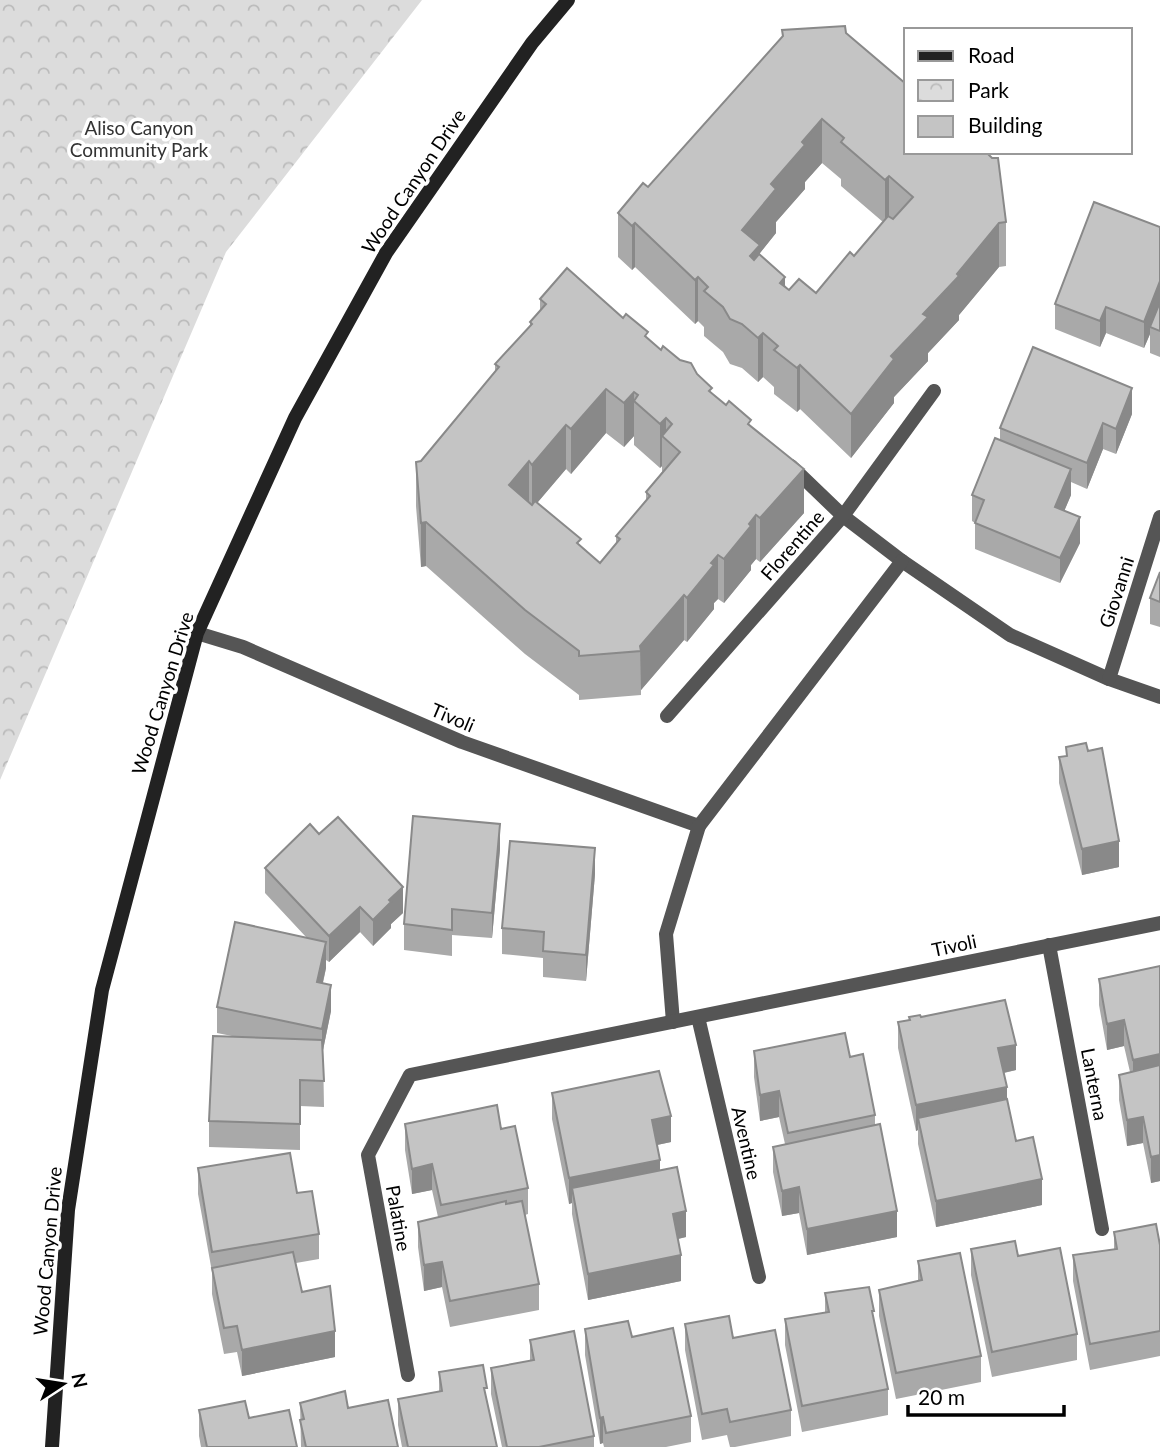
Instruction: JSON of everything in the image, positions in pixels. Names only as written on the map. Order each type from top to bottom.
[{"type":"main road","name":"Wood Canyon Drive","points":[[52,1447],[68,1210],[102,990],[150,800],[197,633],[296,418],[386,253],[532,43],[568,0]]},
{"type":"street","name":"Florentine","points":[[667,716],[844,516],[934,391]]},
{"type":"street","points":[[778,454],[844,516],[902,561],[1010,635],[1108,679],[1160,697]]},
{"type":"street","name":"Giovanni","points":[[1108,679],[1160,517]]},
{"type":"street","points":[[673,1022],[666,934],[699,826],[902,561]]},
{"type":"street","name":"Tivoli","points":[[197,633],[243,647],[462,742],[699,826]]},
{"type":"street","name":"Tivoli","points":[[410,1075],[1160,923]]},
{"type":"street","name":"Lanterna","points":[[1049,945],[1102,1229]]},
{"type":"street","name":"Aventine","points":[[698,1017],[759,1277]]},
{"type":"street","name":"Palatine","points":[[408,1376],[368,1155],[410,1075]]},
{"type":"green space","name":"Aliso Canyon Community Park","points":[[0,0],[422,0],[226,252],[0,780]]},
{"type":"building","points":[[845,26],[846,33],[904,82],[904,154],[988,154],[992,158],[998,158],[1006,222],[999,223],[957,274],[959,276],[923,314],[928,317],[891,356],[894,359],[851,414],[800,365],[797,368],[774,350],[778,346],[763,333],[758,338],[742,324],[730,319],[723,307],[704,291],[708,287],[698,277],[695,280],[635,223],[632,226],[618,213],[643,183],[648,187],[783,36],[782,30]],"holes":[[[822,119],[844,138],[841,142],[885,180],[889,176],[913,197],[893,219],[888,216],[854,256],[850,252],[816,293],[799,279],[789,290],[780,283],[785,277],[759,254],[754,260],[750,256],[760,245],[742,230],[776,189],[771,184],[805,145],[802,142]]]},
{"type":"building","points":[[1094,202],[1160,227],[1160,281],[1144,322],[1106,307],[1100,321],[1055,304]]},
{"type":"building","points":[[567,268],[623,318],[626,314],[648,332],[645,336],[661,350],[663,346],[680,360],[691,363],[697,374],[712,388],[709,391],[726,405],[729,401],[751,420],[748,424],[804,469],[760,518],[756,515],[749,524],[751,526],[724,559],[718,555],[711,563],[714,565],[687,598],[684,595],[640,646],[641,651],[579,656],[579,651],[525,610],[426,522],[421,523],[416,462],[421,461],[499,367],[495,364],[532,324],[530,322],[546,304],[540,299]],"holes":[[[606,389],[624,403],[634,392],[638,395],[634,401],[660,424],[666,418],[672,424],[662,436],[680,452],[646,492],[650,496],[616,536],[620,539],[600,563],[577,543],[581,539],[535,501],[532,505],[509,485],[529,461],[532,465],[566,425],[571,429]]]},
{"type":"building","points":[[1160,302],[1160,331],[1150,327]]},
{"type":"building","points":[[1033,347],[1132,388],[1116,429],[1103,423],[1087,463],[1000,428]]},
{"type":"building","points":[[995,438],[1071,469],[1055,507],[1080,517],[1060,558],[975,523],[984,500],[972,495]]},
{"type":"building","points":[[1160,572],[1160,602],[1150,598]]},
{"type":"building","points":[[1086,743],[1088,751],[1102,748],[1119,841],[1082,849],[1059,757],[1067,756],[1066,747]]},
{"type":"building","points":[[413,816],[500,824],[492,913],[452,909],[452,930],[404,924]]},
{"type":"building","points":[[338,817],[403,887],[373,920],[360,907],[329,936],[265,868],[310,824],[319,834]]},
{"type":"building","points":[[510,841],[595,848],[586,955],[543,951],[544,932],[502,928]]},
{"type":"building","points":[[235,922],[326,942],[317,982],[331,985],[322,1029],[217,1007]]},
{"type":"building","points":[[1160,966],[1160,1054],[1133,1060],[1124,1020],[1107,1024],[1099,979]]},
{"type":"building","points":[[1005,1000],[1016,1045],[998,1048],[1007,1087],[916,1105],[898,1022],[910,1020],[909,1017]]},
{"type":"building","points":[[845,1033],[850,1057],[863,1054],[875,1115],[788,1133],[779,1091],[760,1095],[754,1051]]},
{"type":"building","points":[[213,1036],[322,1040],[324,1081],[300,1080],[300,1124],[209,1121]]},
{"type":"building","points":[[1160,1065],[1160,1155],[1151,1157],[1143,1117],[1127,1120],[1119,1075]]},
{"type":"building","points":[[659,1071],[671,1116],[652,1120],[660,1160],[569,1178],[552,1093]]},
{"type":"building","points":[[1007,1099],[1016,1141],[1033,1137],[1042,1179],[936,1201],[918,1118]]},
{"type":"building","points":[[497,1105],[501,1129],[515,1126],[528,1188],[441,1205],[432,1164],[412,1169],[405,1124]]},
{"type":"building","points":[[880,1124],[897,1211],[807,1229],[799,1187],[782,1191],[773,1147]]},
{"type":"building","points":[[290,1153],[297,1193],[312,1191],[319,1234],[212,1252],[198,1168]]},
{"type":"building","points":[[677,1167],[686,1211],[673,1214],[681,1255],[588,1274],[572,1188]]},
{"type":"building","points":[[506,1201],[506,1204],[522,1201],[539,1284],[450,1301],[442,1262],[424,1265],[418,1222]]},
{"type":"building","points":[[1156,1224],[1160,1245],[1160,1331],[1090,1344],[1073,1255],[1117,1249],[1114,1232]]},
{"type":"building","points":[[1015,1241],[1018,1256],[1060,1248],[1077,1334],[992,1352],[971,1249]]},
{"type":"building","points":[[293,1252],[302,1292],[330,1286],[335,1331],[242,1350],[237,1326],[224,1328],[212,1268]]},
{"type":"building","points":[[960,1253],[981,1356],[896,1373],[879,1290],[922,1280],[918,1261]]},
{"type":"building","points":[[869,1287],[888,1389],[802,1406],[785,1319],[829,1312],[825,1293]]},
{"type":"building","points":[[729,1316],[733,1338],[775,1330],[791,1410],[730,1422],[727,1409],[702,1414],[685,1324]]},
{"type":"building","points":[[628,1321],[632,1337],[673,1328],[691,1416],[606,1433],[603,1417],[600,1418],[585,1329]]},
{"type":"building","points":[[574,1331],[594,1436],[539,1447],[507,1447],[491,1368],[534,1360],[530,1340]]},
{"type":"building","points":[[483,1365],[487,1388],[484,1388],[497,1447],[408,1447],[398,1399],[442,1391],[439,1372]]},
{"type":"building","points":[[345,1391],[348,1408],[388,1400],[398,1447],[306,1447],[300,1420],[304,1419],[300,1403]]},
{"type":"building","points":[[245,1401],[249,1418],[289,1410],[297,1447],[207,1447],[199,1410]]}]
